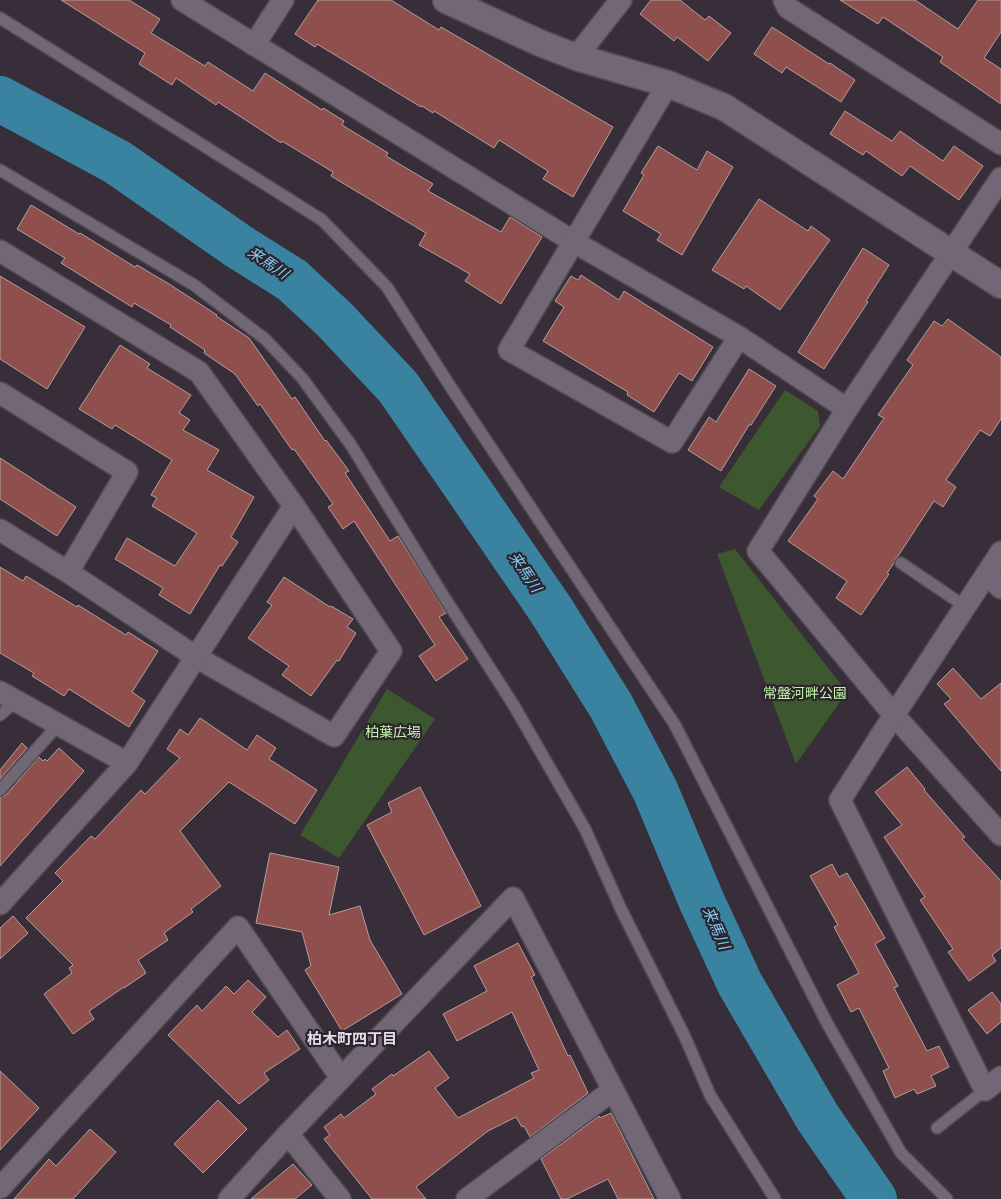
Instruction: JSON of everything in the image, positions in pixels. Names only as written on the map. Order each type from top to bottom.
[{"type":"street","points":[[182,0],[574,242],[739,337],[847,410]]},
{"type":"street","points":[[254,45],[282,0]]},
{"type":"street","points":[[446,0],[540,43],[576,57],[668,84],[724,107],[1001,285]]},
{"type":"street","points":[[576,57],[621,0]]},
{"type":"street","points":[[784,0],[788,8],[1001,144]]},
{"type":"street","points":[[668,84],[509,350],[672,442],[739,337]]},
{"type":"street","points":[[1001,178],[847,410],[758,551],[894,715],[1001,835]]},
{"type":"street","points":[[0,251],[199,372],[294,506],[391,651],[334,736],[196,657],[68,572],[0,530]]},
{"type":"street","points":[[0,393],[127,472],[68,572]]},
{"type":"street","points":[[0,904],[127,763],[294,506]]},
{"type":"street","points":[[993,1084],[840,800],[966,607],[994,581],[1001,552]]},
{"type":"street","points":[[8,696],[127,763]]},
{"type":"street","points":[[229,1199],[288,1134],[513,898],[670,1199]]},
{"type":"street","points":[[0,1188],[238,927],[341,1078]]},
{"type":"street","points":[[467,1199],[613,1090]]},
{"type":"street","points":[[288,1134],[340,1199]]},
{"type":"lane","points":[[0,18],[322,220],[387,286],[450,386],[675,725],[846,1058],[901,1153],[947,1199]]},
{"type":"lane","points":[[0,170],[194,285],[265,339],[302,378],[351,445],[441,592],[514,704],[585,828],[621,909],[685,1037],[710,1095],[775,1199]]},
{"type":"lane","points":[[901,563],[966,607]]},
{"type":"lane","points":[[0,715],[8,696]]},
{"type":"lane","points":[[0,790],[58,725]]},
{"type":"lane","points":[[937,1128],[993,1084]]},
{"type":"green space","points":[[785,390],[818,411],[820,426],[759,510],[719,487]]},
{"type":"green space","name":"常盤河畔公園","points":[[735,549],[847,692],[796,764],[717,554]]},
{"type":"green space","name":"柏葉広場","points":[[387,689],[435,719],[339,858],[300,835]]},
{"type":"building","points":[[61,0],[129,0],[160,19],[151,33],[205,66],[208,62],[253,91],[265,73],[322,110],[323,108],[344,121],[342,125],[388,153],[386,156],[433,184],[428,191],[501,232],[510,217],[542,237],[501,304],[465,281],[470,274],[419,245],[426,233],[331,176],[333,172],[282,141],[281,143],[218,102],[216,105],[176,78],[172,85],[139,64],[145,53]]},
{"type":"building","points":[[318,0],[391,0],[439,30],[441,27],[613,127],[573,197],[543,179],[548,171],[499,140],[494,148],[434,111],[433,113],[421,107],[317,44],[315,47],[295,34]]},
{"type":"building","points":[[651,0],[680,0],[705,20],[709,16],[731,33],[708,61],[677,37],[674,41],[640,14]]},
{"type":"building","points":[[840,0],[915,0],[958,29],[978,0],[1001,0],[1001,32],[984,58],[1001,69],[1001,104],[940,62],[943,57],[883,17],[878,24]]},
{"type":"building","points":[[772,27],[855,80],[841,102],[786,67],[782,73],[754,54]]},
{"type":"building","points":[[845,111],[892,141],[900,131],[943,161],[954,146],[983,166],[959,200],[910,166],[902,176],[866,151],[863,155],[830,134]]},
{"type":"building","points":[[658,146],[697,170],[707,151],[733,167],[682,255],[657,240],[661,234],[623,211],[644,175],[641,173]]},
{"type":"building","points":[[759,199],[808,231],[811,226],[830,240],[780,310],[746,286],[744,289],[712,270]]},
{"type":"building","points":[[31,205],[135,267],[137,265],[169,284],[249,338],[292,399],[295,397],[325,441],[349,471],[345,473],[390,541],[398,536],[446,613],[439,617],[468,659],[436,681],[419,656],[435,645],[354,521],[343,529],[328,507],[333,504],[294,449],[292,450],[260,404],[258,406],[235,374],[204,353],[205,350],[170,327],[171,325],[134,303],[132,307],[61,263],[65,258],[17,229]]},
{"type":"building","points":[[863,248],[889,265],[866,301],[868,302],[824,369],[798,352]]},
{"type":"building","points":[[581,275],[619,300],[624,291],[713,347],[692,381],[679,373],[654,412],[627,395],[628,392],[543,341],[564,307],[555,301],[571,276],[578,280]]},
{"type":"building","points":[[0,276],[85,327],[47,389],[0,359]]},
{"type":"building","points":[[948,319],[1001,357],[1001,419],[990,436],[980,430],[946,480],[956,487],[943,507],[934,501],[895,559],[887,573],[889,574],[861,615],[836,598],[847,581],[788,541],[818,499],[814,496],[833,471],[843,479],[884,418],[878,415],[913,365],[907,360],[934,321],[942,326]]},
{"type":"building","points":[[120,345],[150,364],[147,368],[191,395],[179,413],[190,420],[183,430],[219,450],[207,470],[254,497],[231,537],[238,542],[222,566],[220,565],[190,614],[159,595],[163,588],[115,559],[127,538],[175,566],[197,533],[152,506],[157,498],[151,495],[172,460],[115,425],[112,429],[79,409]]},
{"type":"building","points":[[749,369],[776,386],[721,471],[688,450],[709,417],[716,422]]},
{"type":"building","points":[[0,458],[76,507],[57,536],[0,499]]},
{"type":"building","points":[[0,567],[23,581],[26,576],[126,635],[128,632],[158,651],[132,692],[145,701],[129,727],[69,689],[64,696],[32,676],[34,673],[0,653]]},
{"type":"building","points":[[284,577],[330,607],[353,619],[347,627],[356,633],[339,661],[337,660],[311,696],[282,675],[289,666],[248,638],[272,605],[267,602]]},
{"type":"building","points":[[953,668],[981,699],[1001,683],[1001,771],[944,704],[951,699],[937,684]]},
{"type":"building","points":[[200,718],[247,750],[257,735],[276,748],[269,759],[317,790],[295,824],[229,782],[180,831],[221,886],[191,909],[193,912],[164,933],[168,940],[138,960],[146,973],[89,1011],[94,1019],[73,1034],[44,994],[72,973],[69,968],[73,965],[26,918],[63,881],[55,873],[91,836],[95,839],[141,790],[145,794],[180,758],[167,749],[180,729],[188,735]]},
{"type":"building","points":[[22,743],[27,748],[0,779],[0,770]]},
{"type":"building","points":[[59,748],[84,771],[0,866],[0,797],[6,795],[39,757],[43,761],[45,759],[47,761]]},
{"type":"building","points":[[907,767],[924,790],[965,837],[962,839],[1001,881],[1001,948],[992,955],[996,961],[969,981],[948,952],[953,949],[920,900],[925,897],[884,837],[902,825],[875,792]]},
{"type":"building","points":[[420,787],[481,906],[424,935],[367,825],[392,812],[388,803]]},
{"type":"building","points":[[270,853],[339,867],[329,915],[360,906],[370,940],[402,994],[342,1031],[305,970],[311,966],[302,932],[256,923]]},
{"type":"building","points":[[832,864],[839,877],[847,873],[885,938],[875,944],[898,986],[894,988],[927,1051],[939,1046],[949,1067],[931,1076],[936,1086],[917,1094],[914,1089],[895,1098],[883,1071],[889,1068],[859,1008],[851,1012],[837,985],[859,973],[834,927],[838,925],[810,876]]},
{"type":"building","points":[[13,916],[28,933],[0,959],[0,928]]},
{"type":"building","points":[[518,943],[535,975],[531,977],[568,1056],[570,1055],[588,1093],[530,1137],[516,1117],[488,1131],[416,1187],[426,1199],[372,1199],[324,1139],[330,1135],[324,1127],[341,1114],[344,1118],[376,1094],[372,1089],[429,1051],[449,1078],[435,1088],[458,1118],[534,1078],[531,1073],[539,1070],[512,1012],[457,1041],[443,1014],[487,991],[474,966]]},
{"type":"building","points":[[248,980],[266,997],[252,1012],[278,1037],[287,1030],[300,1049],[264,1073],[269,1080],[239,1104],[168,1035],[197,1005],[202,1011],[226,986],[234,994]]},
{"type":"building","points":[[992,992],[1001,1004],[1001,1022],[987,1034],[968,1010]]},
{"type":"building","points":[[0,1071],[39,1108],[0,1150]]},
{"type":"building","points":[[218,1100],[247,1129],[203,1173],[174,1144]]},
{"type":"building","points":[[611,1113],[654,1199],[618,1199],[608,1179],[567,1199],[561,1199],[541,1159],[599,1116],[600,1118]]},
{"type":"building","points":[[90,1129],[116,1152],[73,1199],[14,1199],[49,1159],[56,1166]]},
{"type":"building","points":[[293,1164],[312,1185],[295,1199],[251,1199]]},
{"type":"waterway","name":"来馬川","points":[[0,99],[117,162],[238,246],[292,280],[334,319],[398,387],[551,610],[611,706],[655,790],[702,902],[740,984],[818,1118],[874,1199]]},
{"type":"district","name":"柏木町四丁目","points":[[352,1039]]}]
